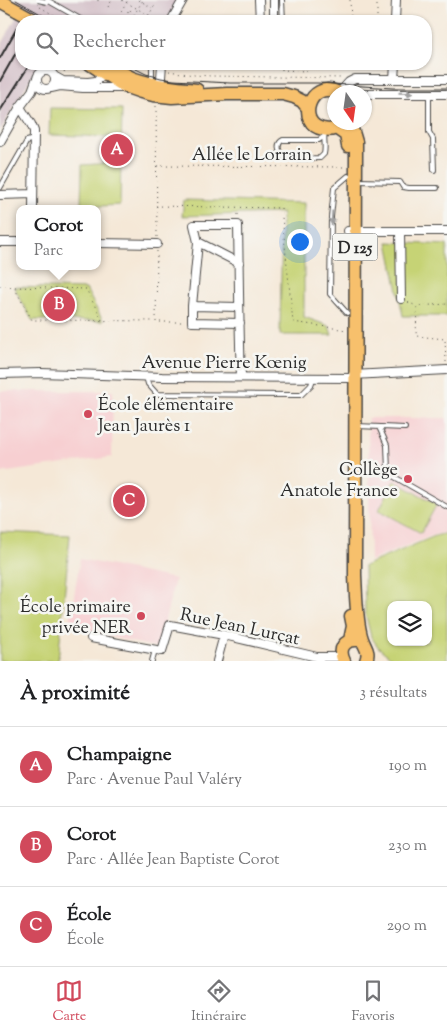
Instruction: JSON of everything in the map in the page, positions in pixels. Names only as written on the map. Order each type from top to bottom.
[{"type":"main road","points":[[0,1],[16,15]]},
{"type":"main road","points":[[0,10],[15,16]]},
{"type":"main road","points":[[103,70],[135,86],[156,88],[172,97],[227,94],[283,94],[296,91],[317,94]]},
{"type":"main road","points":[[327,90],[317,94],[309,102],[308,108],[308,115],[314,125],[320,128],[327,128]]},
{"type":"main road","points":[[283,94],[302,101],[308,108]]},
{"type":"main road","name":"D 125","points":[[339,130],[344,133],[347,138],[350,174],[351,376],[348,589],[353,626],[350,640]]},
{"type":"main road","name":"D 125","points":[[351,231],[347,313],[351,376]]},
{"type":"main road","points":[[351,376],[355,426],[355,590],[361,632],[368,650],[367,660]]},
{"type":"main road","points":[[343,659],[342,649],[350,640],[365,644]]},
{"type":"street","points":[[174,15],[183,0]]},
{"type":"street","points":[[259,0],[260,15]]},
{"type":"street","points":[[274,0],[274,15]]},
{"type":"street","points":[[395,15],[396,0]]},
{"type":"street","points":[[0,142],[20,107],[32,91],[38,76],[48,71],[60,80],[94,82],[103,70],[109,82],[107,85],[97,88]]},
{"type":"street","points":[[156,88],[163,70]]},
{"type":"street","points":[[394,79],[395,70]]},
{"type":"street","points":[[38,76],[38,86],[48,88],[55,83],[54,75]]},
{"type":"street","points":[[346,85],[355,79],[447,78]]},
{"type":"street","points":[[26,98],[41,89],[60,86],[97,88],[135,86]]},
{"type":"street","points":[[372,94],[447,94]]},
{"type":"street","points":[[20,107],[34,131],[34,205]]},
{"type":"street","points":[[0,195],[33,194]]},
{"type":"street","points":[[240,323],[192,322],[198,242],[194,225],[238,225],[238,263],[240,323],[241,378]]},
{"type":"street","points":[[351,231],[447,231]]},
{"type":"street","points":[[400,231],[401,299]]},
{"type":"street","points":[[0,242],[16,242]]},
{"type":"street","points":[[198,242],[238,263]]},
{"type":"street","points":[[101,243],[157,244]]},
{"type":"street","points":[[192,306],[239,307]]},
{"type":"street","name":"Avenue Pierre Kœnig","points":[[0,374],[313,378],[447,370]]},
{"type":"street","name":"Rue Jean Lurçat","points":[[155,650],[162,651],[170,625],[224,635],[317,657],[343,659]]},
{"type":"street","points":[[217,661],[224,635]]},
{"type":"street","points":[[91,638],[155,650]]},
{"type":"lane","points":[[38,0],[48,1],[72,15]]},
{"type":"lane","points":[[282,0],[282,15]]},
{"type":"lane","points":[[38,76],[43,70]]},
{"type":"lane","points":[[53,70],[54,75]]},
{"type":"lane","points":[[152,70],[156,88]]},
{"type":"lane","points":[[429,94],[429,132],[433,139],[434,170]]},
{"type":"lane","points":[[335,128],[324,154],[320,158],[287,159],[283,158],[280,153],[280,141],[319,140],[335,128]]},
{"type":"lane","points":[[0,188],[27,141],[34,139]]},
{"type":"lane","points":[[347,313],[330,294],[334,188],[350,174],[400,182],[403,187],[409,188],[437,188]]},
{"type":"lane","points":[[146,377],[148,384],[158,394],[301,395],[311,385],[313,378]]},
{"type":"lane","points":[[355,426],[405,428]]},
{"type":"lane","points":[[380,427],[387,445],[388,471],[391,476],[447,508]]},
{"type":"lane","points":[[152,661],[155,650]]},
{"type":"path","points":[[108,7],[112,0]]},
{"type":"path","points":[[122,0],[127,1],[148,15],[156,3]]},
{"type":"path","points":[[138,0],[152,8]]},
{"type":"path","points":[[350,0],[351,15]]},
{"type":"path","points":[[377,0],[377,15]]},
{"type":"path","points":[[121,11],[127,1]]},
{"type":"path","points":[[134,15],[142,1]]},
{"type":"path","points":[[128,11],[133,6]]},
{"type":"path","points":[[47,10],[40,7],[54,15]]},
{"type":"path","points":[[64,75],[65,70]]},
{"type":"path","points":[[168,70],[169,72],[211,76],[344,78]]},
{"type":"path","points":[[282,70],[306,70]]},
{"type":"path","points":[[156,88],[156,322]]},
{"type":"path","name":"Allée le Lorrain","points":[[157,166],[350,174]]},
{"type":"path","points":[[156,206],[281,208],[293,322],[347,330]]},
{"type":"path","points":[[238,207],[238,225]]},
{"type":"path","points":[[0,286],[86,289],[103,321]]},
{"type":"path","points":[[14,287],[32,320],[192,322]]},
{"type":"path","points":[[401,299],[417,306],[447,304]]},
{"type":"path","points":[[417,306],[416,336],[445,339],[447,370]]},
{"type":"shaded area","points":[[3,0],[179,0],[170,15],[17,15],[21,8]]},
{"type":"shaded area","points":[[15,19],[15,70],[36,70],[0,131],[0,48]]},
{"type":"shaded area","points":[[0,391],[113,391],[112,457],[0,473]]},
{"type":"shaded area","name":"Collège Anatole France","points":[[368,418],[447,418],[447,532],[433,535],[370,561]]},
{"type":"shaded area","points":[[80,559],[175,579],[158,648],[69,627]]},
{"type":"green space","points":[[50,108],[122,109],[120,205],[81,205],[82,165],[112,163],[113,137],[49,135]]},
{"type":"green space","points":[[184,200],[304,203],[304,317],[329,326],[332,335],[280,335],[282,213],[182,216]]},
{"type":"green space","points":[[388,242],[447,245],[447,316],[403,316]]},
{"type":"green space","points":[[14,287],[86,289],[103,321],[32,320]]},
{"type":"green space","points":[[394,481],[437,504],[421,533],[379,510]]},
{"type":"green space","points":[[0,532],[70,535],[58,661],[0,661]]},
{"type":"green space","points":[[447,533],[447,661],[395,661],[379,648],[371,637],[365,612],[364,566],[435,536]]},
{"type":"tram line","points":[[16,0],[42,15]]},
{"type":"tram line","points":[[138,70],[146,74],[173,80],[230,83],[318,83],[393,88],[447,88]]},
{"type":"railway","points":[[0,58],[15,32]]},
{"type":"railway","points":[[0,81],[15,55]]},
{"type":"railway","points":[[0,111],[26,70]]},
{"type":"place","name":"Champaigne","points":[[117,150]]},
{"type":"place","name":"Corot","points":[[59,305]]},
{"type":"place","name":"École élémentaire Jean Jaurès 1","points":[[88,414]]},
{"type":"place","name":"Collège Anatole France","points":[[408,479]]},
{"type":"place","name":"École","points":[[129,501]]},
{"type":"place","name":"École primaire privée NER","points":[[141,616]]}]
